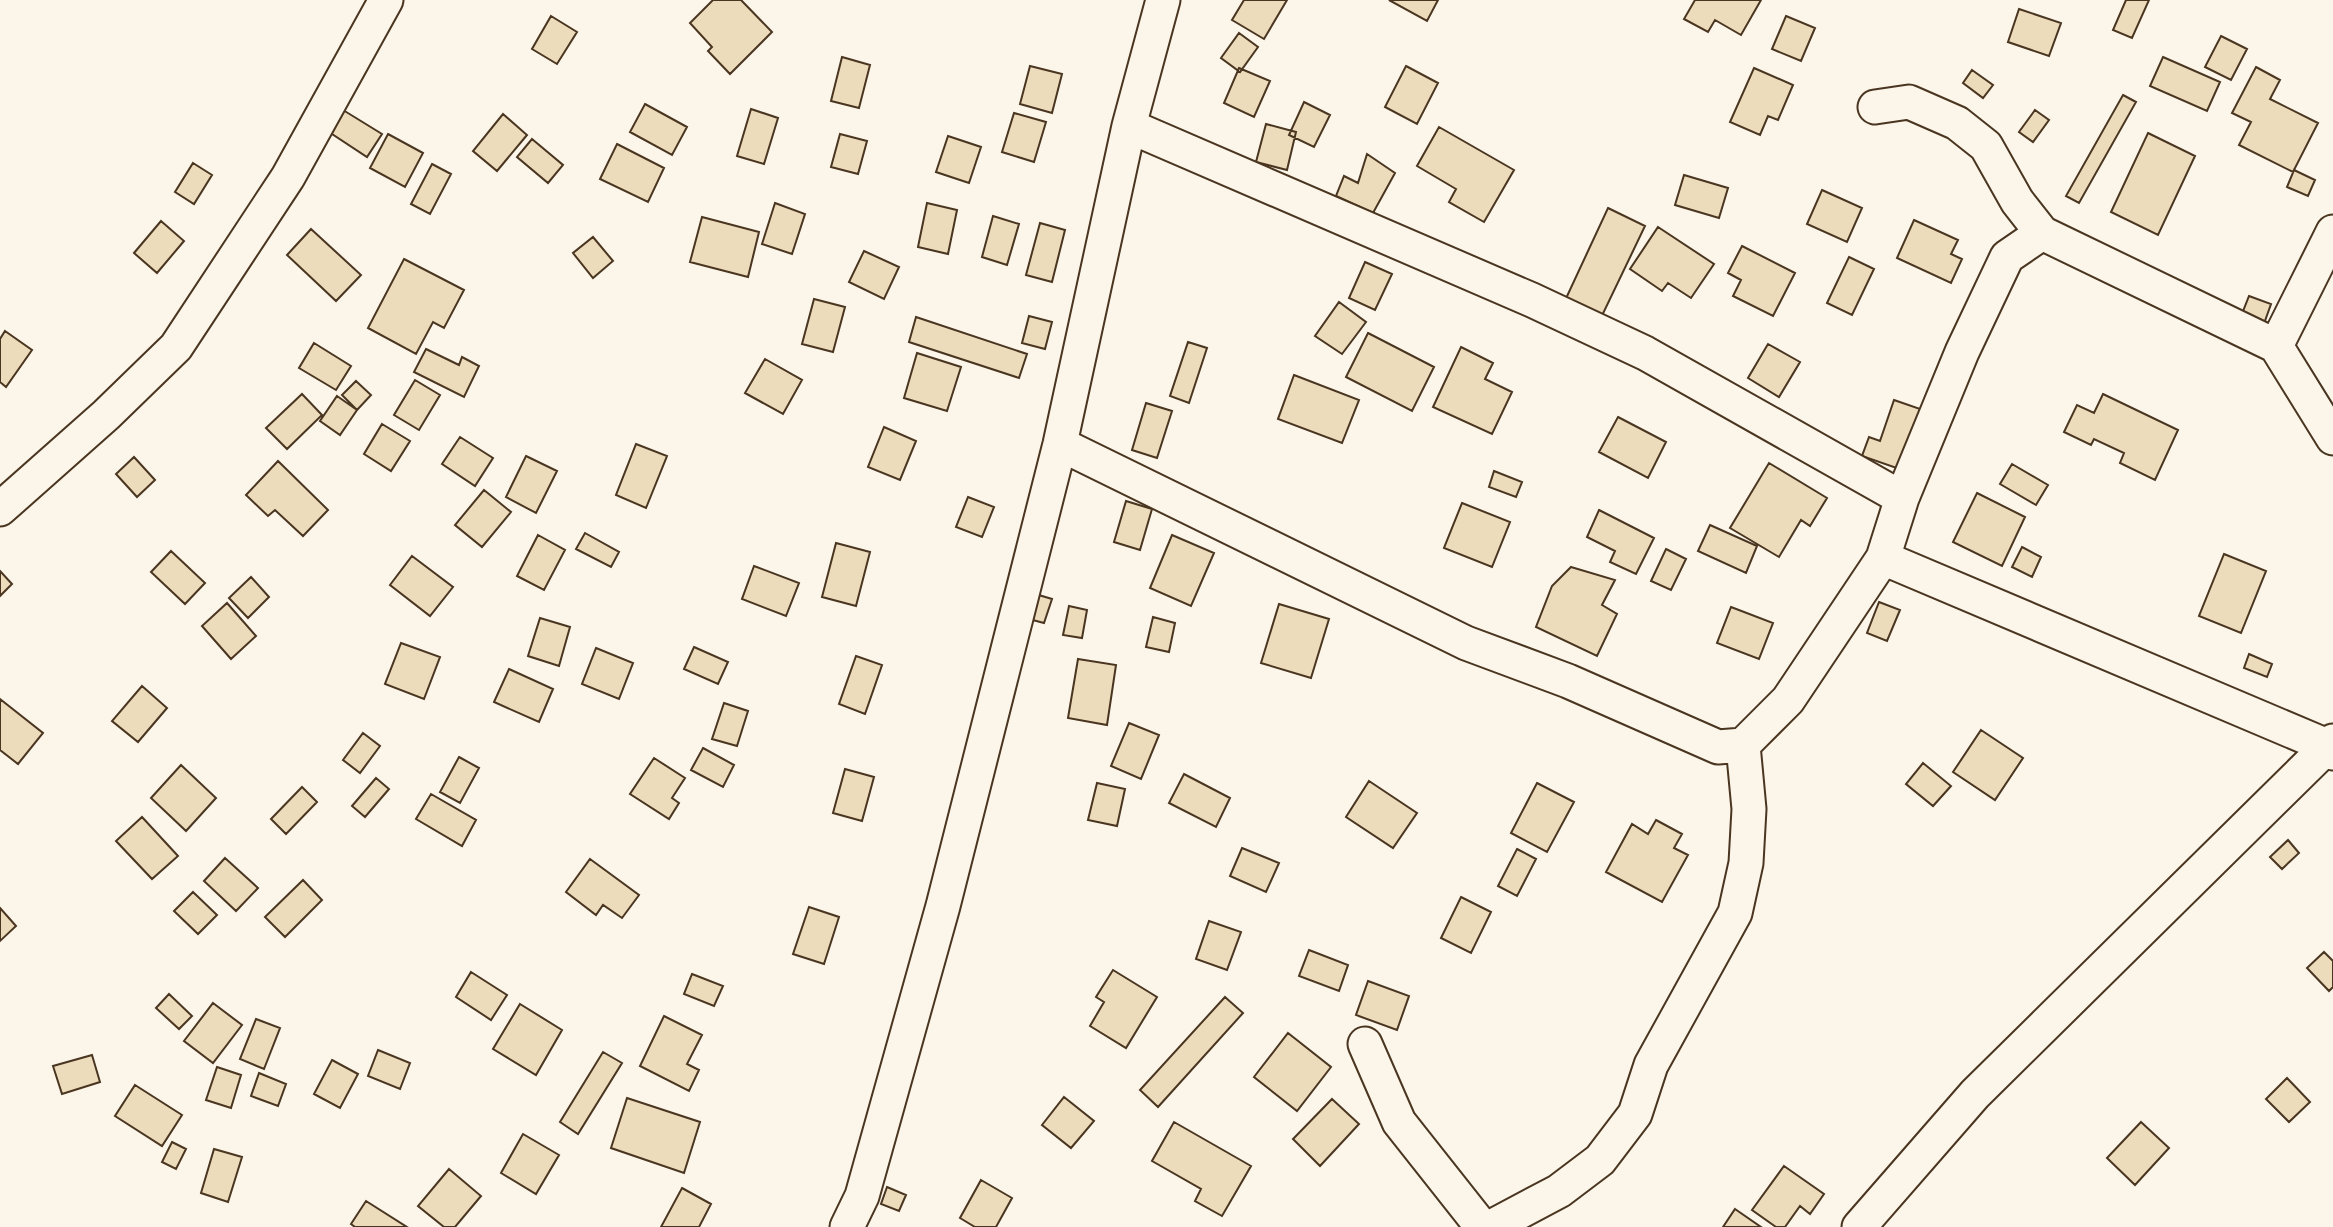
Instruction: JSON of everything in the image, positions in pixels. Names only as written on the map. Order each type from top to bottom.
[{"type":"street","points":[[0,509],[106,415],[176,347],[288,177],[386,0]]},
{"type":"street","points":[[847,1227],[863,1196],[943,906],[1060,444],[1129,127],[1163,0]]},
{"type":"street","points":[[1875,107],[1909,102],[1957,123],[1986,145],[2017,201],[2042,233],[2276,346],[2333,438]]},
{"type":"street","points":[[1129,127],[1532,300],[1645,353],[1902,498]]},
{"type":"street","points":[[2276,346],[2333,232]]},
{"type":"street","points":[[1060,444],[1466,643],[1568,681],[1718,747],[1743,745],[1788,700],[1883,558],[1902,498],[1962,352],[2007,257],[2042,233]]},
{"type":"street","points":[[1859,1227],[1975,1094],[2331,747],[1883,558]]},
{"type":"street","points":[[1491,1227],[1559,1191],[1600,1160],[1635,1114],[1651,1065],[1735,913],[1746,863],[1749,809],[1743,745]]},
{"type":"street","points":[[1365,1044],[1399,1122],[1482,1227]]},
{"type":"building","points":[[713,0],[741,0],[772,32],[730,74],[708,51],[712,47],[690,23]]},
{"type":"building","points":[[1244,0],[1287,0],[1264,39],[1232,20]]},
{"type":"building","points":[[1389,0],[1438,0],[1427,21]]},
{"type":"building","points":[[1695,0],[1761,0],[1741,35],[1715,20],[1708,32],[1684,19]]},
{"type":"building","points":[[2126,0],[2149,0],[2132,38],[2113,30]]},
{"type":"building","points":[[2019,9],[2061,23],[2049,56],[2008,42]]},
{"type":"building","points":[[551,16],[577,32],[557,64],[532,49]]},
{"type":"building","points":[[1786,16],[1815,28],[1801,61],[1772,49]]},
{"type":"building","points":[[1239,33],[1258,47],[1240,72],[1221,58]]},
{"type":"building","points":[[2221,36],[2247,49],[2231,80],[2205,67]]},
{"type":"building","points":[[842,57],[870,65],[859,108],[831,101]]},
{"type":"building","points":[[2163,57],[2220,82],[2207,111],[2150,86]]},
{"type":"building","points":[[1030,66],[1062,74],[1052,113],[1020,104]]},
{"type":"building","points":[[1406,66],[1438,83],[1417,124],[1385,107]]},
{"type":"building","points":[[2256,67],[2280,80],[2270,99],[2318,123],[2293,172],[2239,145],[2251,122],[2232,113]]},
{"type":"building","points":[[1239,68],[1270,81],[1254,117],[1224,103]]},
{"type":"building","points":[[1754,68],[1793,85],[1778,120],[1768,116],[1760,135],[1730,122]]},
{"type":"building","points":[[1972,70],[1993,85],[1983,98],[1963,83]]},
{"type":"building","points":[[2123,95],[2136,102],[2079,203],[2066,196]]},
{"type":"building","points":[[1304,102],[1330,115],[1314,147],[1289,135]]},
{"type":"building","points":[[645,104],[687,127],[672,155],[630,132]]},
{"type":"building","points":[[751,109],[778,118],[764,164],[737,156]]},
{"type":"building","points":[[343,110],[382,134],[367,157],[329,132]]},
{"type":"building","points":[[2035,110],[2049,120],[2033,142],[2019,132]]},
{"type":"building","points":[[1014,113],[1046,122],[1034,162],[1002,152]]},
{"type":"building","points":[[503,114],[527,135],[497,171],[473,151]]},
{"type":"building","points":[[1266,124],[1296,132],[1287,170],[1256,162]]},
{"type":"building","points":[[1439,127],[1514,170],[1484,222],[1449,202],[1456,189],[1417,166]]},
{"type":"building","points":[[2148,133],[2195,156],[2158,235],[2111,212]]},
{"type":"building","points":[[388,134],[423,153],[405,187],[370,168]]},
{"type":"building","points":[[840,134],[867,141],[858,174],[831,167]]},
{"type":"building","points":[[948,136],[981,147],[969,183],[936,172]]},
{"type":"building","points":[[532,139],[563,165],[548,183],[517,157]]},
{"type":"building","points":[[617,144],[664,168],[648,202],[600,179]]},
{"type":"building","points":[[1367,154],[1395,173],[1373,213],[1336,196],[1344,176],[1358,183]]},
{"type":"building","points":[[193,163],[212,175],[194,204],[175,192]]},
{"type":"building","points":[[432,164],[451,174],[430,214],[411,204]]},
{"type":"building","points":[[2294,170],[2315,180],[2308,196],[2287,187]]},
{"type":"building","points":[[1684,175],[1728,188],[1719,218],[1675,205]]},
{"type":"building","points":[[1822,190],[1862,208],[1847,242],[1807,224]]},
{"type":"building","points":[[775,203],[805,214],[792,254],[762,244]]},
{"type":"building","points":[[927,203],[957,210],[948,254],[918,247]]},
{"type":"building","points":[[1608,208],[1645,226],[1598,324],[1562,307]]},
{"type":"building","points":[[993,216],[1019,224],[1007,265],[982,257]]},
{"type":"building","points":[[702,217],[759,232],[748,277],[690,262]]},
{"type":"building","points":[[1914,220],[1958,240],[1951,254],[1962,259],[1951,283],[1897,258]]},
{"type":"building","points":[[161,221],[184,241],[157,273],[134,253]]},
{"type":"building","points":[[1040,223],[1065,230],[1052,282],[1026,275]]},
{"type":"building","points":[[1658,227],[1714,264],[1691,298],[1668,283],[1662,291],[1630,269]]},
{"type":"building","points":[[311,229],[361,275],[336,301],[287,255]]},
{"type":"building","points":[[593,237],[613,261],[593,278],[573,253]]},
{"type":"building","points":[[1742,246],[1795,273],[1773,316],[1733,296],[1741,280],[1728,273]]},
{"type":"building","points":[[864,251],[899,267],[884,299],[849,282]]},
{"type":"building","points":[[1849,257],[1874,269],[1852,315],[1827,303]]},
{"type":"building","points":[[404,259],[464,290],[444,328],[433,322],[416,354],[368,328]]},
{"type":"building","points":[[1365,262],[1392,274],[1375,310],[1349,298]]},
{"type":"building","points":[[2249,296],[2271,304],[2261,332],[2238,324]]},
{"type":"building","points":[[814,299],[845,307],[833,352],[802,344]]},
{"type":"building","points":[[1339,302],[1366,322],[1342,354],[1315,336]]},
{"type":"building","points":[[1029,316],[1052,322],[1045,349],[1022,343]]},
{"type":"building","points":[[916,317],[1027,354],[1019,378],[909,342]]},
{"type":"building","points":[[5,331],[32,350],[6,387],[0,382],[0,339]]},
{"type":"building","points":[[1368,333],[1434,367],[1412,411],[1346,377]]},
{"type":"building","points":[[1188,342],[1207,348],[1189,403],[1170,396]]},
{"type":"building","points":[[314,343],[351,366],[336,390],[299,368]]},
{"type":"building","points":[[1768,344],[1800,362],[1779,397],[1748,378]]},
{"type":"building","points":[[1461,347],[1493,363],[1485,379],[1512,392],[1492,434],[1433,407]]},
{"type":"building","points":[[426,349],[459,365],[462,357],[479,366],[464,397],[414,372]]},
{"type":"building","points":[[917,353],[961,367],[947,411],[904,398]]},
{"type":"building","points":[[765,359],[802,380],[783,414],[745,393]]},
{"type":"building","points":[[1294,375],[1359,400],[1342,443],[1278,419]]},
{"type":"building","points":[[415,380],[440,395],[419,430],[394,415]]},
{"type":"building","points":[[356,381],[371,395],[357,410],[342,395]]},
{"type":"building","points":[[302,394],[322,415],[287,449],[266,428]]},
{"type":"building","points":[[2103,394],[2178,430],[2155,480],[2120,463],[2124,453],[2094,439],[2091,445],[2064,432],[2077,405],[2094,413]]},
{"type":"building","points":[[337,396],[357,410],[340,435],[320,421]]},
{"type":"building","points":[[1894,400],[1929,412],[1908,472],[1862,456],[1869,437],[1880,441]]},
{"type":"building","points":[[1146,403],[1172,411],[1157,458],[1132,450]]},
{"type":"building","points":[[1618,417],[1666,442],[1648,478],[1599,452]]},
{"type":"building","points":[[382,424],[410,441],[391,471],[364,454]]},
{"type":"building","points":[[884,427],[916,441],[900,480],[868,467]]},
{"type":"building","points":[[460,437],[493,458],[475,486],[442,464]]},
{"type":"building","points":[[636,444],[667,456],[646,508],[616,495]]},
{"type":"building","points":[[526,456],[557,471],[536,513],[506,497]]},
{"type":"building","points":[[134,457],[155,480],[137,497],[116,474]]},
{"type":"building","points":[[278,461],[328,510],[303,536],[275,510],[268,516],[246,495]]},
{"type":"building","points":[[1769,463],[1827,498],[1810,526],[1801,520],[1779,557],[1730,528]]},
{"type":"building","points":[[2012,464],[2048,485],[2036,505],[2000,484]]},
{"type":"building","points":[[1494,471],[1522,482],[1516,497],[1489,487]]},
{"type":"building","points":[[484,490],[511,512],[482,547],[455,525]]},
{"type":"building","points":[[1977,493],[2025,517],[2002,566],[1953,542]]},
{"type":"building","points":[[968,497],[994,507],[982,537],[956,527]]},
{"type":"building","points":[[1126,501],[1152,509],[1140,550],[1114,542]]},
{"type":"building","points":[[1462,503],[1510,522],[1492,567],[1444,548]]},
{"type":"building","points":[[1599,510],[1654,538],[1636,574],[1610,562],[1615,551],[1587,537]]},
{"type":"building","points":[[1710,525],[1757,546],[1746,573],[1698,551]]},
{"type":"building","points":[[585,533],[619,552],[611,567],[576,549]]},
{"type":"building","points":[[538,535],[565,550],[544,590],[517,576]]},
{"type":"building","points":[[1172,535],[1214,553],[1191,606],[1150,588]]},
{"type":"building","points":[[836,543],[870,552],[856,606],[822,597]]},
{"type":"building","points":[[2022,547],[2041,557],[2032,577],[2012,567]]},
{"type":"building","points":[[1666,549],[1686,559],[1671,590],[1651,581]]},
{"type":"building","points":[[171,551],[205,583],[185,604],[151,572]]},
{"type":"building","points":[[2224,554],[2266,571],[2241,633],[2199,616]]},
{"type":"building","points":[[412,556],[453,587],[430,616],[390,585]]},
{"type":"building","points":[[754,566],[799,583],[786,616],[742,599]]},
{"type":"building","points":[[1571,567],[1615,580],[1602,605],[1617,614],[1597,656],[1536,627],[1552,586]]},
{"type":"building","points":[[0,571],[12,584],[0,596]]},
{"type":"building","points":[[251,577],[269,597],[248,618],[229,598]]},
{"type":"building","points":[[1032,593],[1052,599],[1044,623],[1025,618]]},
{"type":"building","points":[[1879,602],[1900,610],[1887,641],[1867,633]]},
{"type":"building","points":[[227,603],[256,636],[231,659],[202,626]]},
{"type":"building","points":[[1279,604],[1329,619],[1311,678],[1261,663]]},
{"type":"building","points":[[1069,606],[1087,610],[1082,638],[1063,635]]},
{"type":"building","points":[[1731,607],[1773,623],[1759,659],[1717,643]]},
{"type":"building","points":[[1153,617],[1175,623],[1169,652],[1146,647]]},
{"type":"building","points":[[540,618],[570,627],[559,666],[528,656]]},
{"type":"building","points":[[401,643],[440,657],[424,699],[385,684]]},
{"type":"building","points":[[694,647],[728,662],[718,684],[684,669]]},
{"type":"building","points":[[596,648],[633,663],[619,699],[582,684]]},
{"type":"building","points":[[2249,654],[2272,664],[2267,677],[2244,668]]},
{"type":"building","points":[[856,656],[882,665],[865,714],[839,704]]},
{"type":"building","points":[[1078,659],[1116,665],[1107,725],[1068,718]]},
{"type":"building","points":[[509,669],[553,689],[539,722],[494,702]]},
{"type":"building","points":[[142,686],[167,708],[138,742],[112,721]]},
{"type":"building","points":[[0,699],[43,733],[18,764],[0,750]]},
{"type":"building","points":[[724,703],[748,711],[737,746],[712,739]]},
{"type":"building","points":[[1129,723],[1159,735],[1141,779],[1111,766]]},
{"type":"building","points":[[1981,730],[2023,758],[1995,800],[1953,772]]},
{"type":"building","points":[[363,733],[380,746],[360,773],[343,760]]},
{"type":"building","points":[[703,748],[734,765],[723,787],[691,770]]},
{"type":"building","points":[[459,757],[479,768],[460,803],[440,792]]},
{"type":"building","points":[[654,758],[685,778],[672,798],[679,803],[669,819],[630,794]]},
{"type":"building","points":[[1923,763],[1951,786],[1933,806],[1906,784]]},
{"type":"building","points":[[181,765],[216,798],[186,831],[151,798]]},
{"type":"building","points":[[845,769],[874,777],[862,821],[833,813]]},
{"type":"building","points":[[1184,774],[1230,798],[1216,827],[1169,803]]},
{"type":"building","points":[[376,778],[389,789],[365,817],[352,806]]},
{"type":"building","points":[[1369,781],[1417,813],[1393,848],[1346,817]]},
{"type":"building","points":[[1097,783],[1125,789],[1117,826],[1088,820]]},
{"type":"building","points":[[1537,783],[1574,802],[1547,852],[1511,833]]},
{"type":"building","points":[[302,787],[317,802],[286,834],[271,819]]},
{"type":"building","points":[[431,794],[476,820],[462,846],[416,819]]},
{"type":"building","points":[[142,817],[178,856],[152,879],[116,841]]},
{"type":"building","points":[[1656,820],[1682,834],[1674,848],[1688,855],[1662,902],[1606,872],[1632,824],[1648,834]]},
{"type":"building","points":[[2288,840],[2299,853],[2282,869],[2270,857]]},
{"type":"building","points":[[1242,848],[1279,863],[1266,892],[1230,876]]},
{"type":"building","points":[[1517,849],[1536,859],[1517,896],[1498,886]]},
{"type":"building","points":[[225,858],[258,888],[236,911],[204,881]]},
{"type":"building","points":[[590,859],[639,895],[622,918],[603,905],[596,915],[566,892]]},
{"type":"building","points":[[303,880],[322,900],[285,937],[265,917]]},
{"type":"building","points":[[193,892],[217,915],[198,934],[174,911]]},
{"type":"building","points":[[1461,897],[1491,912],[1471,953],[1441,938]]},
{"type":"building","points":[[809,907],[839,917],[824,964],[793,954]]},
{"type":"building","points":[[0,908],[16,926],[0,941]]},
{"type":"building","points":[[1209,921],[1241,932],[1227,970],[1196,959]]},
{"type":"building","points":[[1309,950],[1348,965],[1339,991],[1299,976]]},
{"type":"building","points":[[2324,952],[2333,961],[2333,987],[2329,991],[2307,968]]},
{"type":"building","points":[[1113,970],[1157,997],[1126,1048],[1090,1026],[1104,1002],[1096,997]]},
{"type":"building","points":[[471,972],[507,995],[491,1020],[456,997]]},
{"type":"building","points":[[692,974],[723,986],[714,1006],[684,994]]},
{"type":"building","points":[[1368,981],[1409,996],[1397,1030],[1356,1015]]},
{"type":"building","points":[[169,994],[192,1016],[179,1029],[156,1008]]},
{"type":"building","points":[[1225,997],[1243,1013],[1158,1107],[1140,1090]]},
{"type":"building","points":[[213,1003],[242,1025],[213,1063],[184,1041]]},
{"type":"building","points":[[520,1004],[562,1030],[536,1075],[493,1049]]},
{"type":"building","points":[[664,1016],[702,1035],[687,1064],[699,1070],[689,1091],[640,1066]]},
{"type":"building","points":[[256,1019],[280,1028],[264,1069],[240,1059]]},
{"type":"building","points":[[1288,1033],[1331,1067],[1297,1111],[1254,1077]]},
{"type":"building","points":[[378,1050],[410,1063],[400,1089],[368,1076]]},
{"type":"building","points":[[603,1052],[622,1063],[578,1134],[560,1122]]},
{"type":"building","points":[[92,1055],[100,1082],[62,1094],[53,1066]]},
{"type":"building","points":[[332,1060],[358,1074],[340,1108],[314,1094]]},
{"type":"building","points":[[217,1067],[241,1075],[231,1108],[206,1100]]},
{"type":"building","points":[[259,1073],[286,1084],[278,1106],[251,1096]]},
{"type":"building","points":[[2287,1078],[2310,1102],[2289,1122],[2266,1099]]},
{"type":"building","points":[[135,1085],[182,1115],[162,1146],[115,1116]]},
{"type":"building","points":[[1064,1097],[1094,1121],[1071,1148],[1042,1125]]},
{"type":"building","points":[[627,1098],[700,1122],[684,1173],[611,1148]]},
{"type":"building","points":[[1332,1099],[1359,1124],[1320,1166],[1293,1139]]},
{"type":"building","points":[[1174,1122],[1251,1166],[1222,1216],[1195,1201],[1201,1189],[1152,1161]]},
{"type":"building","points":[[2141,1122],[2169,1148],[2135,1185],[2107,1158]]},
{"type":"building","points":[[523,1134],[559,1155],[536,1194],[501,1173]]},
{"type":"building","points":[[172,1142],[186,1149],[176,1169],[162,1162]]},
{"type":"building","points":[[214,1149],[242,1157],[228,1202],[201,1193]]},
{"type":"building","points":[[1784,1166],[1824,1194],[1810,1214],[1800,1206],[1785,1227],[1776,1227],[1752,1210]]},
{"type":"building","points":[[449,1169],[481,1196],[455,1227],[444,1227],[418,1206]]},
{"type":"building","points":[[981,1180],[1012,1198],[996,1227],[975,1227],[960,1218]]},
{"type":"building","points":[[887,1187],[906,1195],[899,1211],[881,1204]]},
{"type":"building","points":[[682,1188],[711,1204],[699,1227],[661,1227]]},
{"type":"building","points":[[366,1201],[407,1227],[355,1227],[351,1224]]},
{"type":"building","points":[[1735,1209],[1761,1227],[1723,1227]]}]
